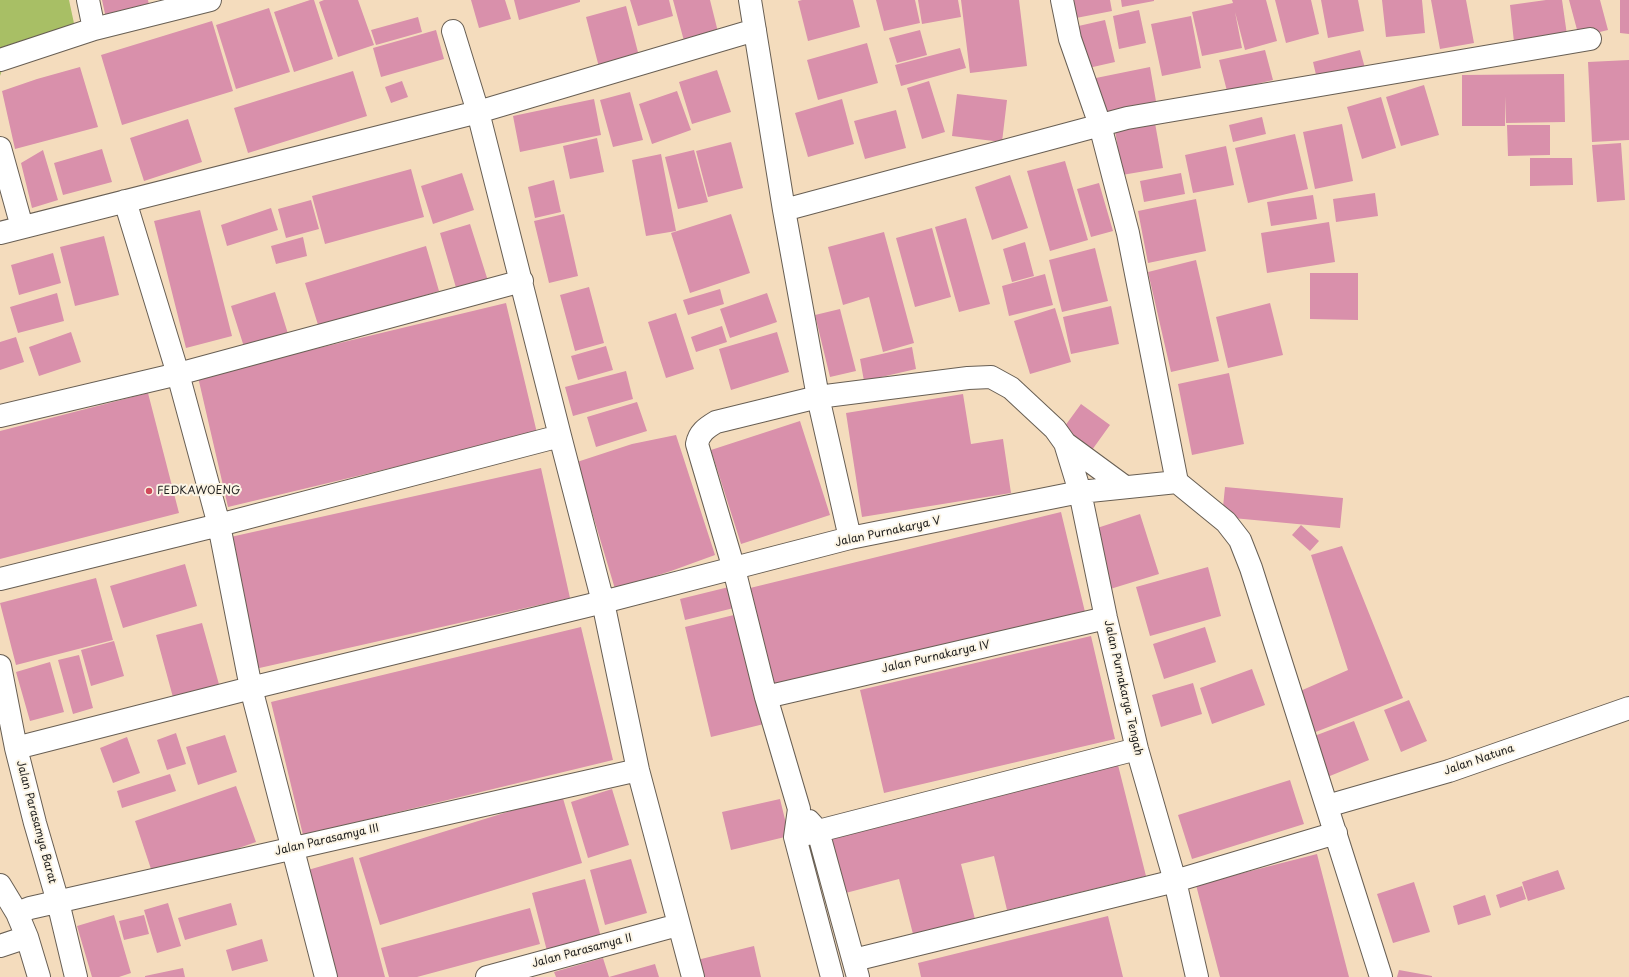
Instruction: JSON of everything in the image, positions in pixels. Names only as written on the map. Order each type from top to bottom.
[{"type":"street","points":[[88,0],[94,29]]},
{"type":"street","points":[[0,60],[94,29],[210,0]]},
{"type":"street","points":[[750,0],[784,210],[818,397],[850,538]]},
{"type":"street","points":[[1062,0],[1070,39],[1100,125],[1128,233],[1177,482],[1226,522],[1240,540],[1251,568],[1381,977]]},
{"type":"street","points":[[0,233],[478,112],[755,30]]},
{"type":"street","points":[[454,31],[478,112],[603,602],[638,770],[693,977]]},
{"type":"street","points":[[784,210],[1100,125],[1135,117],[1590,39]]},
{"type":"street","points":[[0,148],[22,227]]},
{"type":"street","points":[[125,201],[178,374],[219,525],[251,688],[326,977]]},
{"type":"street","points":[[0,416],[178,374],[522,282]]},
{"type":"street","points":[[1124,487],[1065,443],[1055,429],[1024,399],[1011,388],[992,377],[968,378],[818,397],[716,422],[699,435],[697,444],[734,569],[766,697],[799,809],[818,831],[856,969],[1175,881],[1336,833]]},
{"type":"street","points":[[0,579],[219,525],[560,436]]},
{"type":"street","name":"Jalan Purnakarya Tengah","points":[[1065,443],[1080,492],[1106,618],[1137,749],[1175,881],[1197,977]]},
{"type":"street","name":"Jalan Purnakarya V","points":[[16,748],[251,688],[603,602],[850,538],[1080,492],[1177,482]]},
{"type":"street","name":"Jalan Purnakarya IV","points":[[766,697],[1106,618]]},
{"type":"street","name":"Jalan Parasamya Barat","points":[[0,666],[16,748],[35,823],[58,902],[76,977]]},
{"type":"street","name":"Jalan Natuna","points":[[1327,806],[1449,771],[1629,708]]},
{"type":"street","points":[[795,837],[1137,749]]},
{"type":"street","name":"Jalan Parasamya III","points":[[17,913],[58,902],[292,848],[638,770]]},
{"type":"street","points":[[799,809],[795,837],[832,977]]},
{"type":"street","points":[[0,885],[17,913],[27,937],[38,977]]},
{"type":"street","name":"Jalan Parasamya II","points":[[487,977],[678,925]]},
{"type":"street","points":[[0,946],[27,937]]},
{"type":"green space","points":[[0,0],[69,0],[75,28],[9,49],[0,76]]},
{"type":"building","points":[[102,0],[148,0],[151,13],[107,23]]},
{"type":"building","points":[[314,0],[333,59],[294,72],[274,12]]},
{"type":"building","points":[[324,0],[358,0],[374,45],[338,57],[319,2]]},
{"type":"building","points":[[471,0],[505,0],[511,19],[479,28]]},
{"type":"building","points":[[514,0],[580,0],[580,2],[519,20]]},
{"type":"building","points":[[630,0],[669,0],[673,16],[638,26]]},
{"type":"building","points":[[673,0],[710,0],[718,32],[684,41]]},
{"type":"building","points":[[853,0],[860,27],[808,41],[798,1]]},
{"type":"building","points":[[876,0],[915,0],[920,23],[884,31]]},
{"type":"building","points":[[918,0],[958,0],[961,17],[922,24]]},
{"type":"building","points":[[961,0],[1019,0],[1027,66],[970,73]]},
{"type":"building","points":[[1072,0],[1110,0],[1112,11],[1076,18]]},
{"type":"building","points":[[1121,0],[1154,0],[1154,1],[1122,7]]},
{"type":"building","points":[[1232,0],[1266,0],[1277,41],[1245,50],[1235,12],[1242,48],[1202,56],[1192,12],[1233,3]]},
{"type":"building","points":[[1275,0],[1311,0],[1319,34],[1286,43]]},
{"type":"building","points":[[1321,0],[1358,0],[1364,31],[1328,38]]},
{"type":"building","points":[[1382,0],[1422,0],[1425,33],[1386,37]]},
{"type":"building","points":[[1431,0],[1466,0],[1474,43],[1440,49]]},
{"type":"building","points":[[1546,0],[1562,0],[1567,35],[1514,42],[1510,5]]},
{"type":"building","points":[[1569,0],[1600,0],[1608,30],[1579,37]]},
{"type":"building","points":[[1620,0],[1629,0],[1629,34],[1620,33]]},
{"type":"building","points":[[626,6],[640,60],[600,71],[586,17]]},
{"type":"building","points":[[269,8],[290,72],[236,89],[216,25]]},
{"type":"building","points":[[1139,10],[1146,43],[1119,49],[1113,16]]},
{"type":"building","points":[[1191,16],[1201,68],[1162,76],[1151,24]]},
{"type":"building","points":[[418,17],[422,32],[376,45],[371,30]]},
{"type":"building","points":[[1105,20],[1115,62],[1084,69],[1074,27]]},
{"type":"building","points":[[212,21],[233,91],[122,125],[101,55]]},
{"type":"building","points":[[436,30],[444,59],[381,77],[373,48]]},
{"type":"building","points":[[920,30],[927,55],[897,63],[889,38]]},
{"type":"building","points":[[867,43],[878,83],[818,100],[807,60]]},
{"type":"building","points":[[960,48],[966,68],[901,86],[895,65]]},
{"type":"building","points":[[1265,50],[1273,80],[1227,91],[1219,60]]},
{"type":"building","points":[[1360,50],[1365,68],[1317,79],[1313,62]]},
{"type":"building","points":[[1629,60],[1629,140],[1592,142],[1588,62]]},
{"type":"building","points":[[80,67],[98,127],[15,149],[2,91]]},
{"type":"building","points":[[1150,67],[1157,107],[1098,118],[1091,79]]},
{"type":"building","points":[[717,70],[731,112],[692,124],[679,82]]},
{"type":"building","points":[[353,71],[367,116],[248,153],[234,108]]},
{"type":"building","points":[[1564,74],[1565,122],[1506,123],[1505,96],[1505,126],[1462,126],[1462,75]]},
{"type":"building","points":[[402,81],[408,97],[391,103],[385,87]]},
{"type":"building","points":[[929,81],[945,132],[922,139],[907,88]]},
{"type":"building","points":[[1424,85],[1439,135],[1401,146],[1386,97]]},
{"type":"building","points":[[677,91],[691,130],[652,144],[639,104]]},
{"type":"building","points":[[630,92],[643,140],[613,147],[600,100]]},
{"type":"building","points":[[957,94],[1007,100],[1002,142],[952,136]]},
{"type":"building","points":[[1381,97],[1396,148],[1362,159],[1347,107]]},
{"type":"building","points":[[594,99],[601,135],[520,152],[513,116]]},
{"type":"building","points":[[842,99],[854,144],[808,157],[795,113]]},
{"type":"building","points":[[896,110],[906,148],[865,159],[854,121]]},
{"type":"building","points":[[1262,117],[1266,134],[1233,142],[1229,125]]},
{"type":"building","points":[[188,119],[202,162],[144,181],[130,138]]},
{"type":"building","points":[[1155,123],[1163,168],[1122,175],[1115,130]]},
{"type":"building","points":[[1342,124],[1353,181],[1315,189],[1303,132]]},
{"type":"building","points":[[1507,125],[1550,125],[1550,155],[1508,156]]},
{"type":"building","points":[[1295,134],[1308,189],[1248,203],[1235,148]]},
{"type":"building","points":[[597,138],[604,172],[570,179],[563,146]]},
{"type":"building","points":[[731,142],[743,188],[708,197],[696,151]]},
{"type":"building","points":[[1621,143],[1625,200],[1597,202],[1592,145]]},
{"type":"building","points":[[1226,146],[1234,185],[1193,193],[1185,155]]},
{"type":"building","points":[[102,149],[112,182],[63,195],[54,163]]},
{"type":"building","points":[[43,150],[58,200],[32,208],[21,163]]},
{"type":"building","points":[[694,150],[708,202],[678,209],[665,157]]},
{"type":"building","points":[[661,154],[676,231],[646,236],[632,160]]},
{"type":"building","points":[[1530,158],[1572,158],[1573,185],[1530,186]]},
{"type":"building","points":[[1065,161],[1088,240],[1050,251],[1027,171]]},
{"type":"building","points":[[411,169],[424,217],[325,244],[312,196]]},
{"type":"building","points":[[462,173],[474,210],[433,224],[421,186]]},
{"type":"building","points":[[1181,173],[1185,194],[1144,202],[1140,181]]},
{"type":"building","points":[[1010,175],[1028,228],[992,240],[975,187]]},
{"type":"building","points":[[554,180],[561,212],[535,218],[528,187]]},
{"type":"building","points":[[1099,183],[1113,231],[1091,237],[1077,189]]},
{"type":"building","points":[[1375,193],[1378,216],[1336,222],[1333,199]]},
{"type":"building","points":[[1313,195],[1317,219],[1271,226],[1267,202]]},
{"type":"building","points":[[1196,199],[1206,251],[1148,263],[1138,211]]},
{"type":"building","points":[[311,200],[319,229],[286,238],[278,209]]},
{"type":"building","points":[[271,208],[278,230],[227,246],[221,225]]},
{"type":"building","points":[[200,210],[232,336],[186,348],[154,221]]},
{"type":"building","points":[[564,214],[578,276],[549,283],[534,221]]},
{"type":"building","points":[[731,214],[750,273],[690,293],[671,233]]},
{"type":"building","points":[[966,218],[990,304],[959,312],[935,227]]},
{"type":"building","points":[[1329,222],[1335,262],[1267,273],[1261,233]]},
{"type":"building","points":[[470,224],[488,281],[457,291],[440,233]]},
{"type":"building","points":[[932,228],[951,297],[915,307],[896,238]]},
{"type":"building","points":[[884,232],[914,343],[883,352],[869,297],[843,305],[828,247]]},
{"type":"building","points":[[104,236],[119,295],[75,306],[60,247]]},
{"type":"building","points":[[303,237],[307,256],[276,264],[271,246]]},
{"type":"building","points":[[1025,242],[1034,276],[1012,282],[1003,249]]},
{"type":"building","points":[[426,246],[439,291],[319,328],[305,283]]},
{"type":"building","points":[[1095,248],[1108,301],[1062,312],[1049,260]]},
{"type":"building","points":[[53,253],[61,283],[19,295],[11,265]]},
{"type":"building","points":[[1196,260],[1219,361],[1171,372],[1148,272]]},
{"type":"building","points":[[1310,273],[1358,273],[1358,320],[1310,319]]},
{"type":"building","points":[[1045,274],[1053,305],[1009,316],[1002,286]]},
{"type":"building","points":[[589,287],[604,343],[575,351],[560,295]]},
{"type":"building","points":[[720,289],[724,304],[688,315],[683,300]]},
{"type":"building","points":[[275,292],[289,337],[245,350],[231,306]]},
{"type":"building","points":[[57,293],[64,321],[18,333],[10,307]]},
{"type":"building","points":[[767,293],[777,322],[730,338],[720,309]]},
{"type":"building","points":[[506,303],[537,433],[228,507],[198,377]]},
{"type":"building","points":[[1270,303],[1283,355],[1228,368],[1216,317]]},
{"type":"building","points":[[1111,306],[1119,344],[1071,354],[1063,317]]},
{"type":"building","points":[[1055,308],[1071,362],[1030,374],[1014,321]]},
{"type":"building","points":[[840,309],[856,371],[830,377],[815,315]]},
{"type":"building","points":[[676,313],[694,369],[666,378],[648,322]]},
{"type":"building","points":[[722,326],[727,342],[696,352],[691,337]]},
{"type":"building","points":[[71,332],[81,362],[39,376],[29,347]]},
{"type":"building","points":[[777,332],[789,372],[731,390],[719,349]]},
{"type":"building","points":[[16,337],[24,362],[0,370],[0,342]]},
{"type":"building","points":[[606,346],[613,370],[578,380],[571,356]]},
{"type":"building","points":[[912,347],[916,369],[864,381],[860,359]]},
{"type":"building","points":[[626,371],[633,399],[573,416],[565,387]]},
{"type":"building","points":[[1229,373],[1244,444],[1192,455],[1178,384]]},
{"type":"building","points":[[148,393],[179,513],[0,559],[0,431]]},
{"type":"building","points":[[963,394],[971,444],[1003,439],[1011,493],[862,517],[846,413]]},
{"type":"building","points":[[637,402],[647,431],[596,447],[587,417]]},
{"type":"building","points":[[1081,404],[1110,425],[1092,450],[1062,430]]},
{"type":"building","points":[[800,421],[830,515],[741,544],[711,450]]},
{"type":"building","points":[[676,435],[715,555],[615,589],[577,462],[632,444]]},
{"type":"building","points":[[541,468],[570,598],[255,669],[226,538]]},
{"type":"building","points":[[1225,487],[1343,498],[1340,528],[1222,517]]},
{"type":"building","points":[[1061,512],[1085,612],[770,689],[746,589]]},
{"type":"building","points":[[1140,514],[1159,574],[1107,590],[1091,530]]},
{"type":"building","points":[[1301,525],[1319,541],[1310,551],[1292,535]]},
{"type":"building","points":[[1342,546],[1403,698],[1313,733],[1298,692],[1348,670],[1311,555]]},
{"type":"building","points":[[185,564],[197,606],[123,628],[110,586]]},
{"type":"building","points":[[1208,567],[1221,616],[1150,636],[1136,587]]},
{"type":"building","points":[[96,578],[113,640],[16,665],[0,603]]},
{"type":"building","points":[[737,585],[742,606],[685,620],[680,599]]},
{"type":"building","points":[[742,613],[768,723],[711,737],[685,627]]},
{"type":"building","points":[[202,623],[220,688],[174,701],[156,635]]},
{"type":"building","points":[[581,627],[613,760],[303,835],[271,702]]},
{"type":"building","points":[[1205,627],[1216,662],[1164,679],[1153,644]]},
{"type":"building","points":[[1091,636],[1115,739],[884,793],[860,690]]},
{"type":"building","points":[[114,641],[124,676],[91,686],[81,650]]},
{"type":"building","points":[[79,655],[93,708],[73,714],[58,660]]},
{"type":"building","points":[[50,662],[64,712],[30,721],[16,672]]},
{"type":"building","points":[[1252,669],[1265,705],[1212,724],[1200,688]]},
{"type":"building","points":[[1193,683],[1202,714],[1161,727],[1152,695]]},
{"type":"building","points":[[1409,700],[1427,741],[1401,752],[1384,710]]},
{"type":"building","points":[[1354,721],[1369,760],[1325,778],[1309,738]]},
{"type":"building","points":[[176,733],[186,764],[167,770],[157,740]]},
{"type":"building","points":[[225,735],[237,772],[198,785],[186,747]]},
{"type":"building","points":[[127,737],[140,773],[113,783],[100,748]]},
{"type":"building","points":[[1118,765],[1146,876],[1007,910],[994,856],[961,864],[975,919],[913,934],[899,879],[838,895],[824,838]]},
{"type":"building","points":[[170,774],[176,791],[122,808],[117,791]]},
{"type":"building","points":[[1290,780],[1304,824],[1192,859],[1178,815]]},
{"type":"building","points":[[236,786],[256,842],[154,878],[135,821]]},
{"type":"building","points":[[612,789],[629,845],[588,858],[571,802]]},
{"type":"building","points":[[562,795],[582,863],[380,925],[359,858]]},
{"type":"building","points":[[780,799],[789,836],[731,850],[722,812]]},
{"type":"building","points":[[1317,854],[1349,977],[1220,977],[1196,885]]},
{"type":"building","points":[[353,857],[385,977],[329,977],[301,872]]},
{"type":"building","points":[[631,859],[647,913],[605,925],[590,870]]},
{"type":"building","points":[[1558,870],[1565,889],[1528,901],[1522,882]]},
{"type":"building","points":[[585,879],[601,937],[547,951],[532,893]]},
{"type":"building","points":[[1414,882],[1430,932],[1393,943],[1377,894]]},
{"type":"building","points":[[1522,886],[1526,899],[1500,908],[1496,895]]},
{"type":"building","points":[[1485,895],[1491,915],[1458,925],[1453,906]]},
{"type":"building","points":[[168,903],[181,946],[157,953],[144,910]]},
{"type":"building","points":[[231,903],[237,925],[185,940],[178,918]]},
{"type":"building","points":[[530,908],[540,944],[417,977],[389,977],[381,948]]},
{"type":"building","points":[[114,915],[131,973],[119,977],[92,977],[77,926]]},
{"type":"building","points":[[144,915],[149,934],[124,940],[119,921]]},
{"type":"building","points":[[1108,916],[1123,977],[921,977],[918,963]]},
{"type":"building","points":[[262,939],[268,961],[232,971],[226,950]]},
{"type":"building","points":[[754,946],[761,977],[697,977],[693,961]]},
{"type":"building","points":[[603,958],[609,977],[556,977],[554,972]]},
{"type":"building","points":[[655,964],[659,977],[609,977]]},
{"type":"building","points":[[183,968],[185,977],[145,977],[145,976]]},
{"type":"building","points":[[1399,970],[1432,976],[1432,977],[1397,977]]},
{"type":"place","name":"FEDKAWOENG","points":[[149,491]]}]
